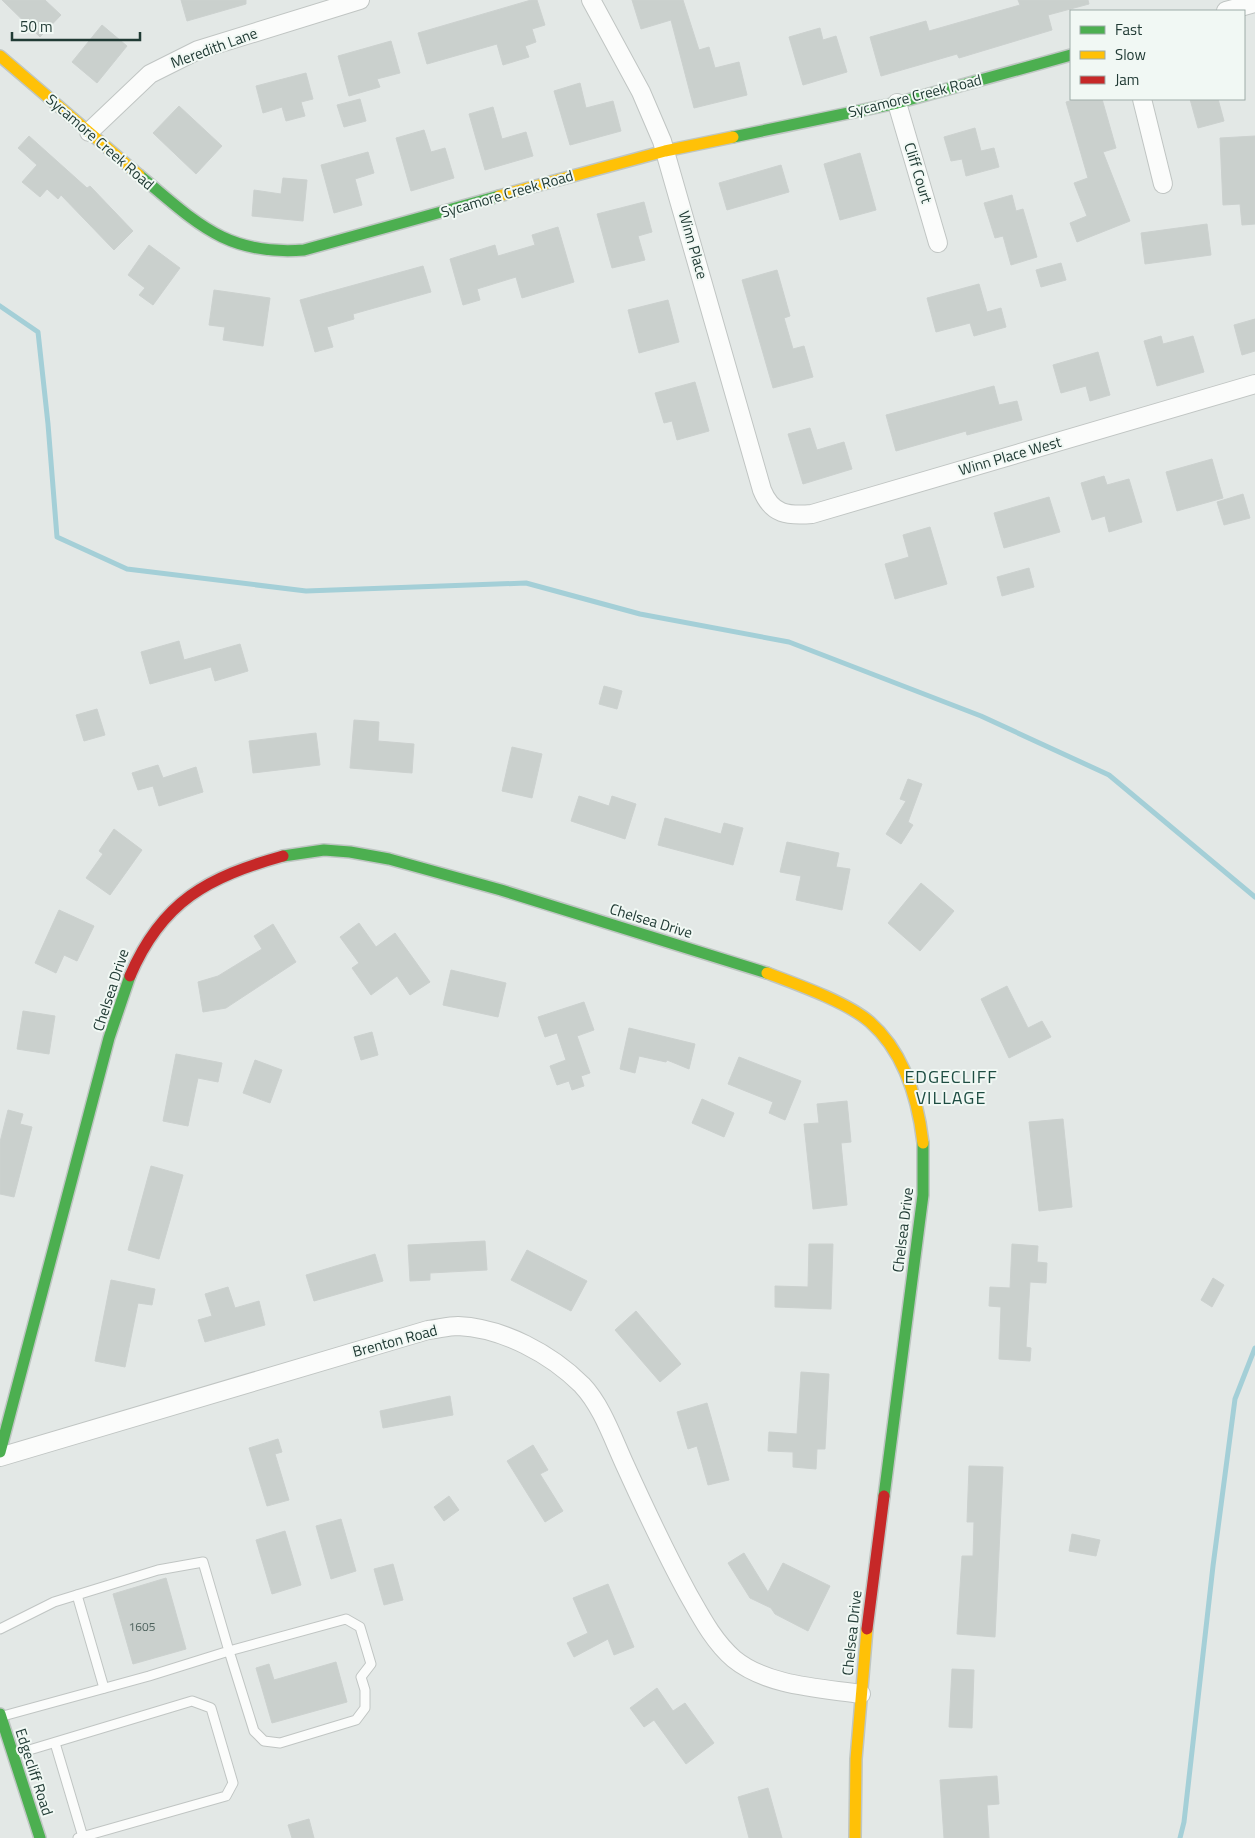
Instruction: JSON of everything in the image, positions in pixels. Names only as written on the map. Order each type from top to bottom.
[{"type":"street","name":"Meredith Lane","points":[[89,132],[150,74],[173,61],[198,50],[360,0]]},
{"type":"street","name":"Winn Place","points":[[590,0],[641,92],[665,152],[767,502]]},
{"type":"street","points":[[1230,10],[1255,3]]},
{"type":"street","name":"Sycamore Creek Road","points":[[0,56],[200,226],[230,241],[254,249],[276,252],[304,250],[360,236],[513,191],[665,152],[897,103],[1070,55]]},
{"type":"street","points":[[1142,100],[1163,184]]},
{"type":"street","name":"Cliff Court","points":[[897,103],[938,243]]},
{"type":"street","name":"Winn Place West","points":[[767,502],[782,514],[812,514],[1255,384]]},
{"type":"street","name":"Chelsea Drive","points":[[0,1452],[64,1206],[122,998],[137,955],[149,935],[168,913],[205,886],[230,873],[275,858],[322,850],[372,855],[474,882],[757,970],[823,996],[875,1026],[895,1052],[911,1090],[923,1134],[925,1162],[861,1694],[854,1785],[855,1838]]},
{"type":"street","name":"Brenton Road","points":[[0,1457],[428,1330],[458,1326],[478,1329],[519,1341],[549,1357],[583,1386],[604,1420],[665,1553],[701,1617],[722,1647],[735,1660],[750,1669],[773,1678],[861,1694]]},
{"type":"street","name":"Edgecliff Road","points":[[0,1715],[40,1838]]},
{"type":"lane","points":[[0,1629],[54,1602],[158,1570],[203,1562],[229,1651],[254,1731],[264,1742],[280,1744],[356,1720],[364,1708],[365,1690],[362,1677],[371,1664],[360,1627],[346,1618],[229,1651],[104,1688],[0,1715]]},
{"type":"lane","points":[[77,1595],[104,1688]]},
{"type":"lane","points":[[13,1755],[55,1742],[192,1701],[210,1708],[232,1783],[226,1796],[80,1837],[55,1742]]},
{"type":"building","points":[[2,0],[45,0],[61,15],[40,37]]},
{"type":"building","points":[[181,0],[246,0],[246,4],[187,21]]},
{"type":"building","points":[[531,0],[537,0],[545,25],[532,29],[536,42],[525,46],[529,57],[503,65],[497,44],[427,64],[418,33]]},
{"type":"building","points":[[632,0],[683,0],[699,50],[709,47],[715,68],[739,62],[747,95],[694,108],[671,20],[641,29]]},
{"type":"building","points":[[1018,0],[1088,0],[1089,4],[1048,15],[1052,30],[959,58],[957,54],[881,76],[870,37],[926,21],[929,31],[1020,5]]},
{"type":"building","points":[[102,25],[127,46],[97,83],[72,62]]},
{"type":"building","points":[[820,28],[823,40],[836,36],[847,72],[803,85],[789,37]]},
{"type":"building","points":[[391,41],[400,73],[377,79],[380,87],[349,96],[338,56]]},
{"type":"building","points":[[306,73],[313,99],[301,102],[305,116],[286,121],[282,107],[263,113],[256,86]]},
{"type":"building","points":[[580,83],[586,108],[613,101],[621,131],[570,145],[554,91]]},
{"type":"building","points":[[360,99],[366,121],[344,127],[337,105]]},
{"type":"building","points":[[1074,100],[1102,100],[1116,148],[1103,152],[1130,221],[1077,242],[1070,223],[1087,216],[1074,183],[1088,178],[1066,102]]},
{"type":"building","points":[[1190,100],[1218,100],[1224,121],[1198,128]]},
{"type":"building","points":[[179,106],[222,146],[196,174],[153,133]]},
{"type":"building","points":[[493,107],[502,139],[526,132],[533,156],[485,170],[469,114]]},
{"type":"building","points":[[975,128],[981,151],[994,148],[999,167],[966,176],[962,159],[951,161],[944,137]]},
{"type":"building","points":[[424,130],[431,152],[445,148],[454,178],[411,191],[396,138]]},
{"type":"building","points":[[29,136],[87,188],[90,186],[133,231],[114,250],[61,195],[58,199],[47,189],[40,197],[22,182],[37,165],[18,148]]},
{"type":"building","points":[[1255,136],[1255,224],[1242,225],[1240,204],[1223,205],[1220,138]]},
{"type":"building","points":[[368,152],[374,173],[355,179],[362,205],[334,213],[321,165]]},
{"type":"building","points":[[860,153],[876,210],[840,220],[824,164]]},
{"type":"building","points":[[781,165],[789,192],[727,210],[719,183]]},
{"type":"building","points":[[283,178],[307,180],[303,221],[252,216],[254,190],[281,194]]},
{"type":"building","points":[[1012,195],[1016,211],[1023,209],[1037,257],[1011,265],[1003,236],[995,238],[984,203]]},
{"type":"building","points":[[644,202],[652,232],[638,236],[645,260],[612,268],[597,214]]},
{"type":"building","points":[[1207,224],[1211,255],[1145,264],[1141,233]]},
{"type":"building","points":[[558,227],[574,282],[522,298],[516,277],[477,289],[480,300],[463,305],[450,259],[495,245],[498,256],[535,245],[532,235]]},
{"type":"building","points":[[149,245],[180,268],[153,305],[139,295],[145,288],[128,275]]},
{"type":"building","points":[[1061,263],[1066,280],[1041,287],[1036,270]]},
{"type":"building","points":[[423,266],[431,292],[353,314],[354,319],[327,327],[333,347],[315,352],[300,300]]},
{"type":"building","points":[[777,270],[790,316],[784,318],[793,349],[804,346],[813,377],[773,388],[742,280]]},
{"type":"building","points":[[979,284],[987,312],[1001,308],[1006,327],[974,336],[970,323],[936,332],[927,298]]},
{"type":"building","points":[[214,290],[270,298],[263,346],[223,340],[225,327],[209,325]]},
{"type":"building","points":[[668,300],[679,342],[639,353],[628,310]]},
{"type":"building","points":[[1255,319],[1255,351],[1242,355],[1234,325]]},
{"type":"building","points":[[1161,336],[1163,344],[1193,336],[1204,372],[1157,386],[1144,341]]},
{"type":"building","points":[[1098,352],[1110,395],[1090,401],[1086,386],[1061,393],[1053,365]]},
{"type":"building","points":[[695,382],[709,431],[677,440],[672,421],[664,423],[655,393]]},
{"type":"building","points":[[994,386],[999,405],[1017,401],[1022,420],[967,435],[966,431],[896,451],[886,415]]},
{"type":"building","points":[[810,428],[817,450],[844,442],[852,469],[803,484],[788,434]]},
{"type":"building","points":[[1212,459],[1223,498],[1177,511],[1166,472]]},
{"type":"building","points":[[1104,476],[1107,485],[1129,479],[1142,522],[1109,532],[1105,516],[1092,520],[1081,483]]},
{"type":"building","points":[[1243,494],[1250,518],[1224,525],[1217,502]]},
{"type":"building","points":[[1049,497],[1060,532],[1004,548],[994,513]]},
{"type":"building","points":[[930,527],[947,584],[895,599],[885,564],[909,557],[903,535]]},
{"type":"building","points":[[1029,568],[1034,587],[1002,596],[997,577]]},
{"type":"building","points":[[179,641],[184,660],[240,644],[248,671],[215,681],[211,667],[150,684],[141,652]]},
{"type":"building","points":[[604,686],[622,691],[617,709],[599,704]]},
{"type":"building","points":[[97,709],[105,735],[84,741],[76,715]]},
{"type":"building","points":[[354,720],[379,722],[378,741],[414,744],[412,773],[350,768]]},
{"type":"building","points":[[316,733],[320,765],[253,773],[249,741]]},
{"type":"building","points":[[512,747],[542,754],[532,798],[502,791]]},
{"type":"building","points":[[158,765],[163,778],[196,767],[203,792],[159,806],[153,786],[138,790],[132,773]]},
{"type":"building","points":[[908,779],[922,784],[908,822],[913,825],[901,844],[886,834],[906,801],[900,799]]},
{"type":"building","points":[[579,796],[609,806],[612,796],[636,804],[625,839],[571,821]]},
{"type":"building","points":[[665,818],[721,834],[724,823],[743,828],[733,865],[658,845]]},
{"type":"building","points":[[114,829],[142,850],[110,895],[86,878],[103,854],[99,851]]},
{"type":"building","points":[[787,842],[839,853],[836,867],[850,869],[842,910],[796,900],[801,876],[780,872]]},
{"type":"building","points":[[921,883],[954,911],[920,951],[888,923]]},
{"type":"building","points":[[59,910],[94,926],[77,961],[64,955],[56,973],[35,963]]},
{"type":"building","points":[[359,923],[376,947],[395,933],[430,982],[410,995],[397,976],[371,995],[352,968],[359,963],[340,937]]},
{"type":"building","points":[[273,924],[296,962],[226,1008],[203,1012],[198,982],[218,976],[262,949],[254,936]]},
{"type":"building","points":[[451,970],[506,983],[498,1017],[443,1005]]},
{"type":"building","points":[[1007,986],[1028,1028],[1042,1021],[1051,1037],[1009,1058],[981,999]]},
{"type":"building","points":[[584,1002],[594,1030],[577,1036],[590,1073],[581,1076],[584,1086],[572,1090],[569,1081],[557,1085],[550,1066],[566,1060],[557,1033],[545,1037],[538,1017]]},
{"type":"building","points":[[23,1011],[55,1016],[49,1054],[17,1049]]},
{"type":"building","points":[[629,1028],[695,1044],[689,1069],[667,1060],[666,1062],[639,1056],[635,1073],[620,1069]]},
{"type":"building","points":[[372,1032],[378,1055],[361,1060],[354,1037]]},
{"type":"building","points":[[176,1054],[222,1063],[218,1082],[198,1078],[188,1126],[163,1121]]},
{"type":"building","points":[[739,1057],[801,1081],[785,1120],[769,1113],[773,1102],[728,1084]]},
{"type":"building","points":[[255,1060],[282,1070],[270,1103],[243,1093]]},
{"type":"building","points":[[702,1099],[734,1113],[724,1137],[692,1123]]},
{"type":"building","points":[[847,1101],[851,1142],[841,1143],[847,1205],[813,1209],[804,1124],[819,1123],[817,1104]]},
{"type":"building","points":[[8,1110],[23,1114],[20,1124],[32,1127],[14,1197],[0,1194],[0,1142]]},
{"type":"building","points":[[1063,1119],[1072,1207],[1039,1211],[1029,1122]]},
{"type":"building","points":[[151,1166],[183,1175],[159,1259],[128,1250]]},
{"type":"building","points":[[485,1241],[487,1270],[430,1273],[430,1280],[410,1281],[408,1245]]},
{"type":"building","points":[[809,1244],[833,1244],[831,1309],[775,1307],[775,1286],[808,1287]]},
{"type":"building","points":[[1012,1244],[1038,1246],[1037,1262],[1047,1263],[1046,1283],[1030,1282],[1026,1347],[1031,1348],[1030,1361],[999,1359],[1001,1307],[989,1306],[990,1287],[1010,1288]]},
{"type":"building","points":[[527,1250],[587,1281],[571,1311],[511,1280]]},
{"type":"building","points":[[375,1254],[383,1281],[314,1301],[306,1275]]},
{"type":"building","points":[[1213,1278],[1224,1285],[1212,1307],[1201,1300]]},
{"type":"building","points":[[111,1280],[155,1289],[152,1305],[138,1303],[125,1367],[95,1361]]},
{"type":"building","points":[[228,1287],[235,1308],[259,1301],[265,1325],[205,1342],[198,1320],[212,1316],[205,1294]]},
{"type":"building","points":[[636,1311],[681,1364],[660,1382],[615,1330]]},
{"type":"building","points":[[801,1372],[829,1374],[825,1449],[817,1449],[816,1469],[793,1467],[793,1452],[768,1451],[769,1432],[797,1434]]},
{"type":"building","points":[[450,1396],[453,1415],[383,1428],[380,1411]]},
{"type":"building","points":[[707,1403],[729,1480],[708,1485],[697,1446],[688,1449],[677,1412]]},
{"type":"building","points":[[278,1439],[282,1452],[275,1454],[289,1500],[267,1506],[249,1448]]},
{"type":"building","points":[[533,1445],[548,1470],[540,1474],[563,1511],[545,1522],[507,1461]]},
{"type":"building","points":[[969,1466],[1003,1467],[995,1637],[957,1634],[962,1556],[973,1556],[974,1522],[967,1522]]},
{"type":"building","points":[[449,1496],[459,1510],[444,1521],[434,1507]]},
{"type":"building","points":[[341,1519],[356,1571],[331,1579],[316,1526]]},
{"type":"building","points":[[285,1531],[301,1585],[272,1594],[256,1540]]},
{"type":"building","points":[[1072,1534],[1100,1540],[1096,1556],[1069,1551]]},
{"type":"building","points":[[744,1553],[768,1592],[783,1563],[830,1586],[808,1631],[775,1614],[771,1608],[750,1598],[728,1563]]},
{"type":"building","points":[[393,1564],[403,1600],[384,1605],[374,1569]]},
{"type":"building","points":[[166,1578],[186,1649],[133,1664],[113,1594]]},
{"type":"building","points":[[608,1584],[634,1647],[614,1655],[608,1639],[574,1657],[567,1643],[588,1633],[573,1598]]},
{"type":"building","points":[[336,1662],[347,1702],[272,1723],[256,1668],[269,1664],[274,1680]]},
{"type":"building","points":[[952,1669],[974,1670],[972,1728],[949,1727]]},
{"type":"building","points":[[657,1688],[673,1711],[685,1703],[714,1743],[686,1764],[654,1720],[644,1727],[630,1708]]},
{"type":"building","points":[[997,1776],[999,1804],[987,1805],[989,1838],[944,1838],[940,1780]]},
{"type":"building","points":[[768,1788],[782,1838],[749,1838],[738,1797]]},
{"type":"building","points":[[309,1819],[314,1838],[292,1838],[288,1825]]},
{"type":"waterway","points":[[0,306],[38,332],[57,537],[127,569],[306,591],[526,583],[640,614],[789,642],[981,716],[1109,775],[1255,897]]},
{"type":"waterway","points":[[1180,1838],[1184,1822],[1213,1566],[1235,1399],[1255,1348]]},
{"type":"traffic: fast","points":[[733,137],[897,103],[1070,55]]},
{"type":"traffic: fast","points":[[139,175],[195,221],[213,232],[232,241],[253,247],[277,250],[304,250],[499,196]]},
{"type":"traffic: fast","points":[[283,856],[324,850],[350,852],[389,859],[501,890],[767,973]]},
{"type":"traffic: fast","points":[[0,1452],[109,1038],[130,976]]},
{"type":"traffic: fast","points":[[884,1496],[923,1195],[923,1143]]},
{"type":"traffic: fast","points":[[0,1714],[40,1838]]},
{"type":"traffic: slow","points":[[0,56],[139,175]]},
{"type":"traffic: slow","points":[[499,196],[665,151],[733,137]]},
{"type":"traffic: slow","points":[[767,973],[821,994],[848,1007],[870,1022],[882,1034],[900,1062],[907,1078],[917,1110],[923,1143]]},
{"type":"traffic: slow","points":[[855,1838],[856,1759],[867,1629]]},
{"type":"traffic: jam","points":[[130,976],[143,950],[157,929],[190,896],[210,883],[232,873],[283,856]]},
{"type":"traffic: jam","points":[[867,1629],[884,1496]]},
{"type":"district","name":"EDGECLIFF VILLAGE","points":[[951,1087]]}]
